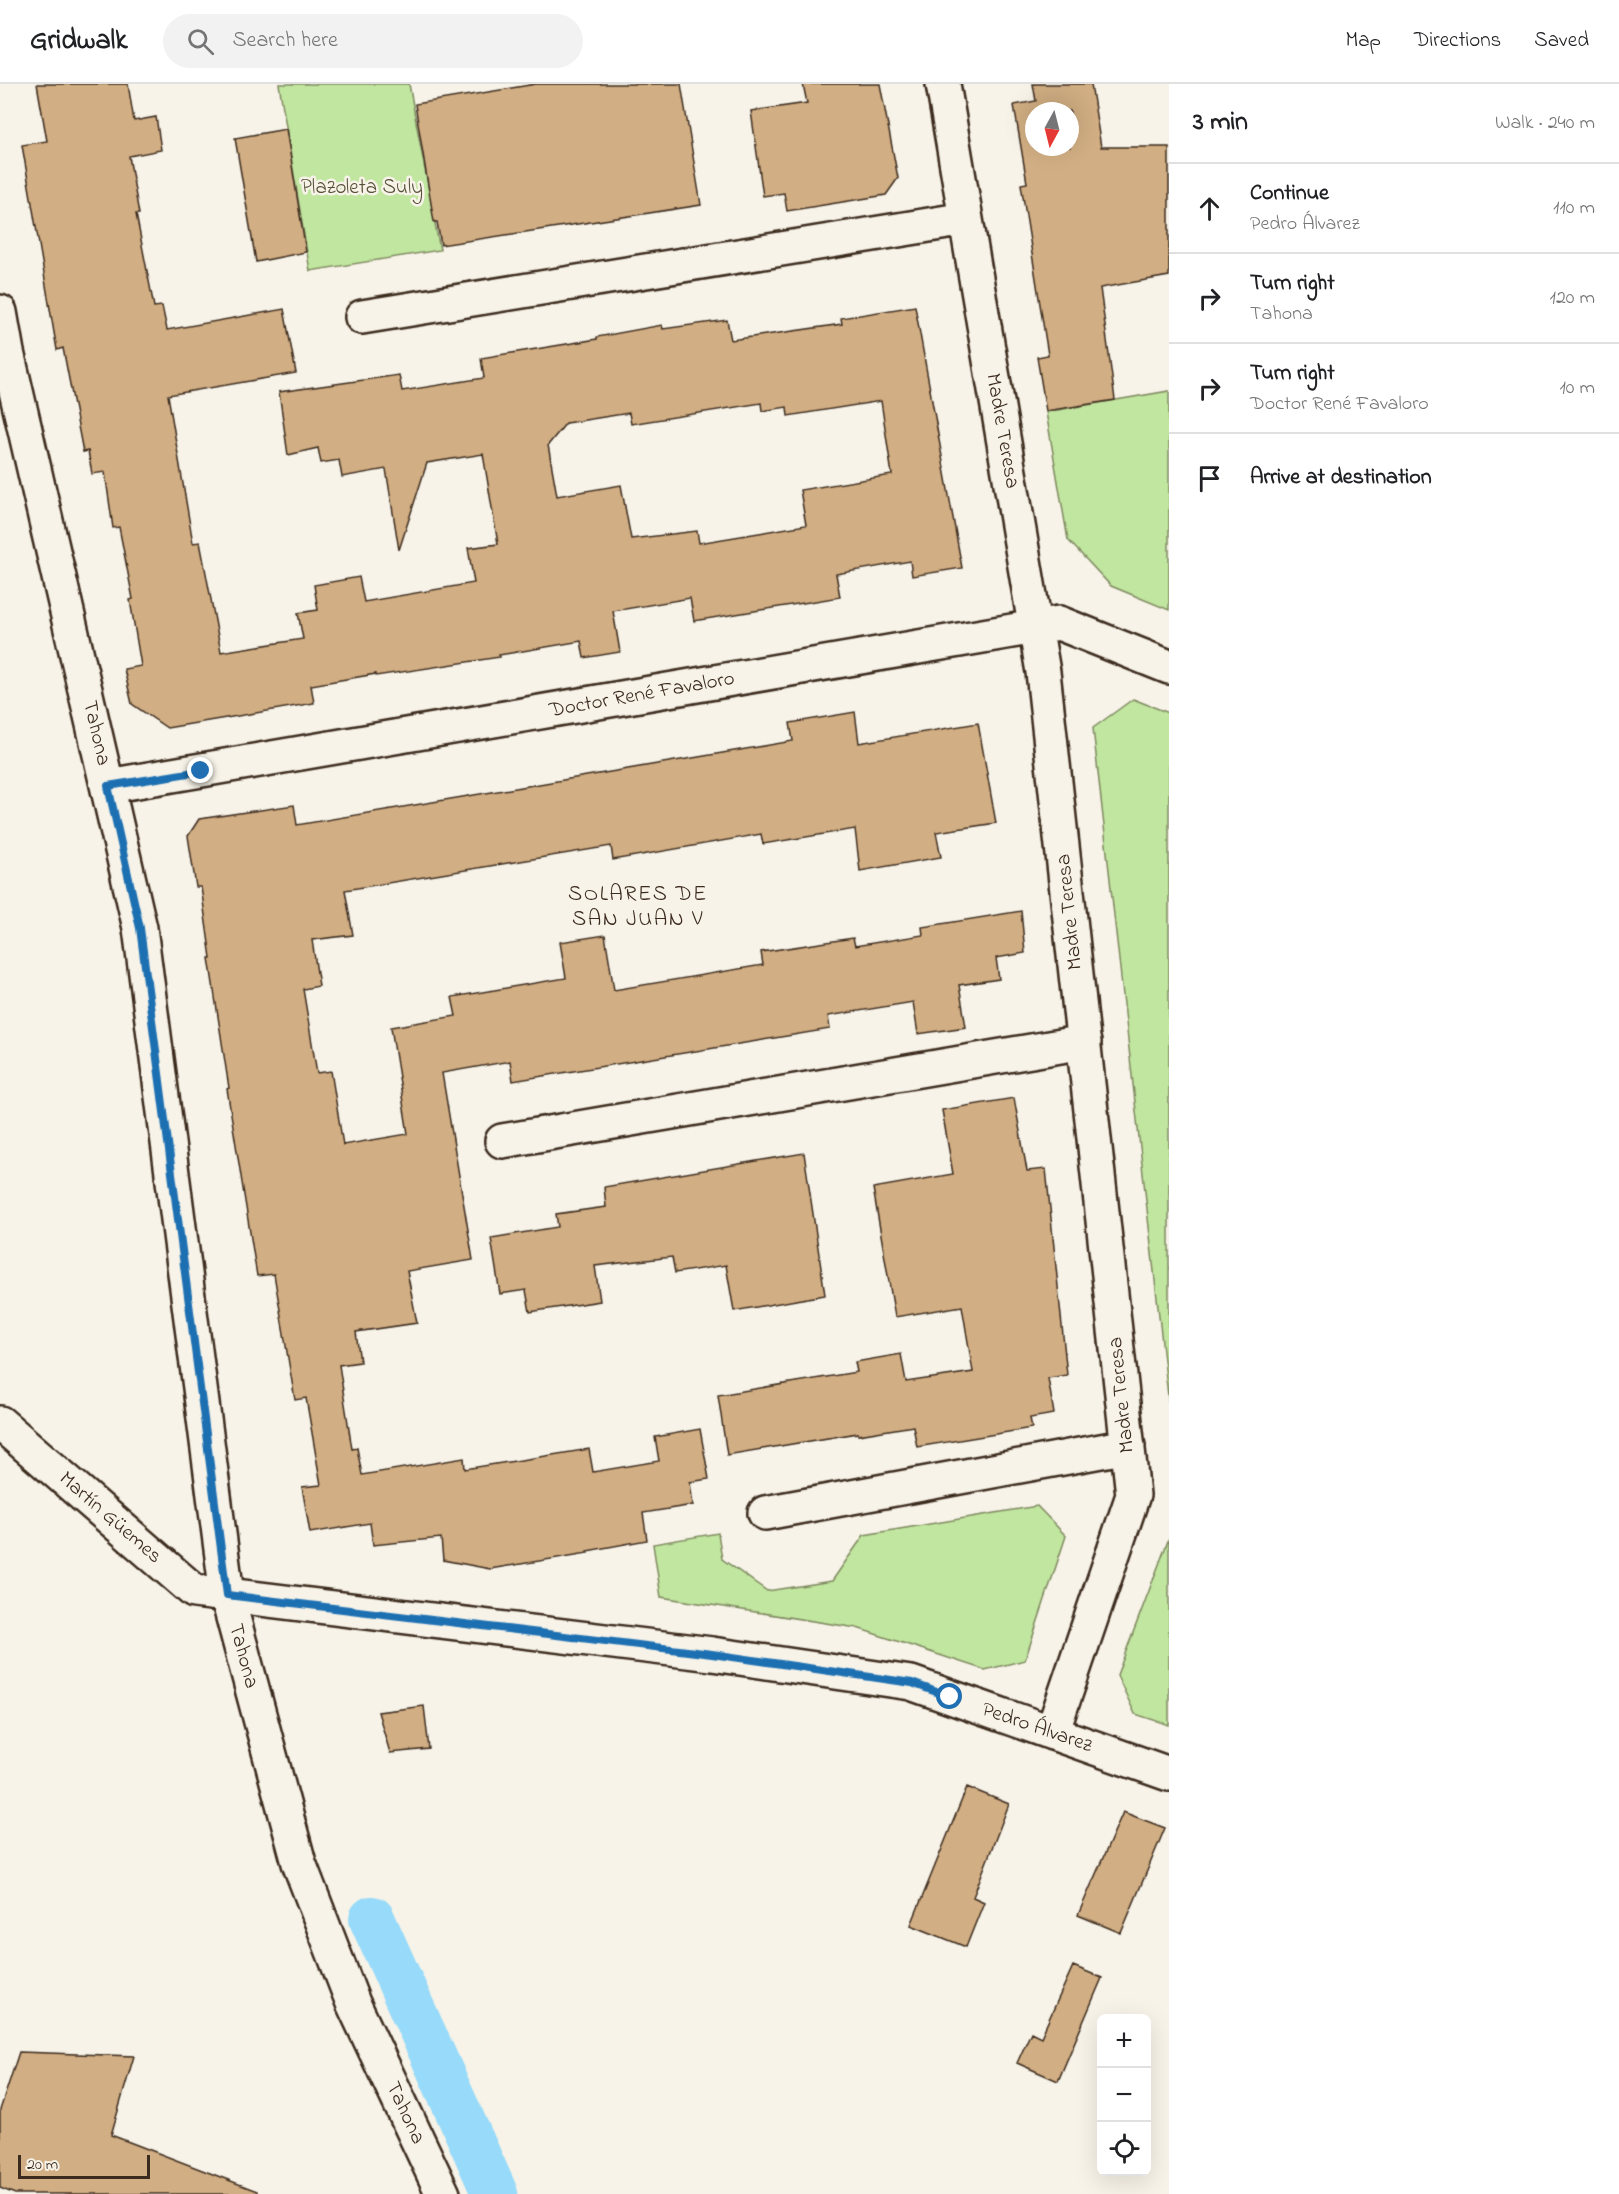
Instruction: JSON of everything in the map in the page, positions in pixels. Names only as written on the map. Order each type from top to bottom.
[{"type":"street","name":"Madre Teresa","points":[[943,84],[1043,672],[1133,1495],[1052,1733]]},
{"type":"street","points":[[362,317],[966,219]]},
{"type":"street","name":"Tahona","points":[[0,312],[7,352],[140,928],[227,1595],[299,1863],[353,2003],[443,2194]]},
{"type":"street","name":"Doctor René Favaloro","points":[[108,786],[1059,623],[1169,667]]},
{"type":"street","points":[[502,1141],[1084,1042]]},
{"type":"street","name":"Martín Güemes","points":[[0,1423],[194,1591],[227,1595]]},
{"type":"street","points":[[765,1513],[1128,1446]]},
{"type":"street","name":"Pedro Álvarez","points":[[227,1595],[712,1654],[912,1683],[1169,1774]]},
{"type":"green space","name":"Plazoleta Suly","points":[[279,84],[409,84],[440,250],[310,271]]},
{"type":"green space","points":[[1169,391],[1169,610],[1111,586],[1068,540],[1046,412]]},
{"type":"green space","points":[[1133,699],[1169,713],[1169,1405],[1093,728]]},
{"type":"green space","points":[[1037,1506],[1066,1536],[1025,1660],[985,1670],[857,1628],[661,1597],[653,1544],[718,1533],[722,1559],[767,1591],[832,1581],[864,1535]]},
{"type":"green space","points":[[1169,1538],[1169,1725],[1135,1714],[1117,1675]]},
{"type":"building","points":[[37,84],[128,84],[134,121],[156,117],[161,150],[129,156],[139,214],[136,214],[154,307],[162,306],[167,330],[284,309],[296,373],[168,395],[193,543],[200,542],[221,652],[303,639],[298,613],[318,610],[314,585],[359,577],[364,602],[474,583],[468,548],[498,544],[483,454],[427,463],[399,550],[386,469],[342,477],[339,460],[321,463],[318,448],[288,455],[279,392],[399,375],[402,391],[484,378],[481,358],[597,339],[597,337],[662,325],[663,329],[727,320],[731,340],[842,324],[841,318],[915,306],[962,568],[912,576],[910,561],[836,574],[840,597],[694,621],[690,598],[613,611],[620,652],[584,658],[581,641],[499,655],[500,657],[376,676],[376,674],[311,685],[314,703],[167,728],[132,704],[124,669],[141,666],[130,600],[133,599],[119,527],[113,528],[105,472],[92,474],[88,451],[83,452],[63,348],[57,350],[22,145],[47,141]],"holes":[[[881,401],[892,475],[800,490],[806,525],[699,543],[697,531],[631,539],[621,485],[557,496],[548,445],[566,423],[629,413],[631,424],[761,403],[762,411],[787,407],[788,416]]]},
{"type":"building","points":[[536,84],[681,84],[701,205],[441,245],[437,222],[434,222],[415,104]]},
{"type":"building","points":[[803,84],[880,84],[898,178],[886,195],[787,211],[784,193],[763,196],[751,111],[807,103]]},
{"type":"building","points":[[1033,84],[1091,84],[1101,147],[1169,147],[1169,276],[1100,288],[1115,400],[1046,411],[1037,357],[1048,355],[1021,184],[1027,183],[1014,105],[1025,103],[1025,156],[1079,156],[1079,102],[1030,102],[1036,101]]},
{"type":"building","points":[[286,129],[306,252],[256,262],[235,138]]},
{"type":"building","points":[[855,712],[859,743],[978,723],[996,823],[936,832],[941,857],[860,871],[855,829],[763,844],[761,834],[613,860],[611,846],[345,890],[353,935],[312,940],[319,986],[303,989],[317,1073],[331,1071],[343,1145],[408,1134],[391,1027],[456,1016],[452,997],[566,978],[560,942],[605,935],[614,990],[763,965],[761,952],[853,938],[855,946],[923,935],[922,927],[1021,911],[1025,953],[996,958],[999,979],[959,985],[966,1027],[918,1034],[913,1002],[828,1016],[830,1029],[513,1081],[510,1061],[442,1073],[473,1260],[407,1271],[417,1323],[356,1332],[360,1362],[339,1365],[352,1449],[357,1448],[362,1475],[464,1458],[465,1469],[589,1449],[593,1472],[659,1461],[655,1437],[700,1429],[709,1479],[690,1482],[693,1505],[643,1513],[647,1540],[587,1551],[588,1553],[490,1569],[443,1560],[441,1538],[373,1545],[370,1523],[310,1533],[302,1487],[321,1485],[306,1398],[295,1400],[274,1274],[257,1276],[227,1089],[229,1088],[209,958],[211,958],[201,887],[196,887],[188,836],[199,819],[294,805],[297,825],[793,741],[790,723]]},
{"type":"building","points":[[1014,1098],[1027,1171],[1046,1169],[1067,1375],[1048,1378],[1054,1414],[1030,1418],[1032,1428],[917,1447],[913,1426],[727,1455],[718,1395],[857,1372],[855,1362],[901,1354],[906,1382],[973,1372],[962,1306],[895,1317],[873,1188],[953,1174],[942,1110]]},
{"type":"building","points":[[804,1153],[825,1295],[734,1311],[726,1265],[675,1273],[672,1257],[595,1266],[600,1301],[530,1312],[526,1290],[500,1294],[491,1238],[558,1227],[556,1214],[606,1207],[604,1187]]},
{"type":"building","points":[[424,1706],[429,1749],[390,1753],[378,1712]]},
{"type":"building","points":[[967,1787],[1009,1804],[973,1897],[984,1902],[966,1947],[911,1925]]},
{"type":"building","points":[[1123,1812],[1165,1828],[1121,1933],[1078,1915]]},
{"type":"building","points":[[1073,1966],[1102,1978],[1058,2081],[1017,2063],[1031,2032],[1041,2037]]},
{"type":"building","points":[[19,2052],[134,2056],[111,2135],[257,2191],[257,2194],[15,2194],[0,2188],[0,2110]]},
{"type":"waterway","points":[[372,1919],[495,2194]]},
{"type":"district","name":"SOLARES DE SAN JUAN V","points":[[638,908]]},
{"type":"route","points":[[201,771],[108,786],[140,928],[227,1595],[712,1654],[912,1683],[950,1697]]}]
